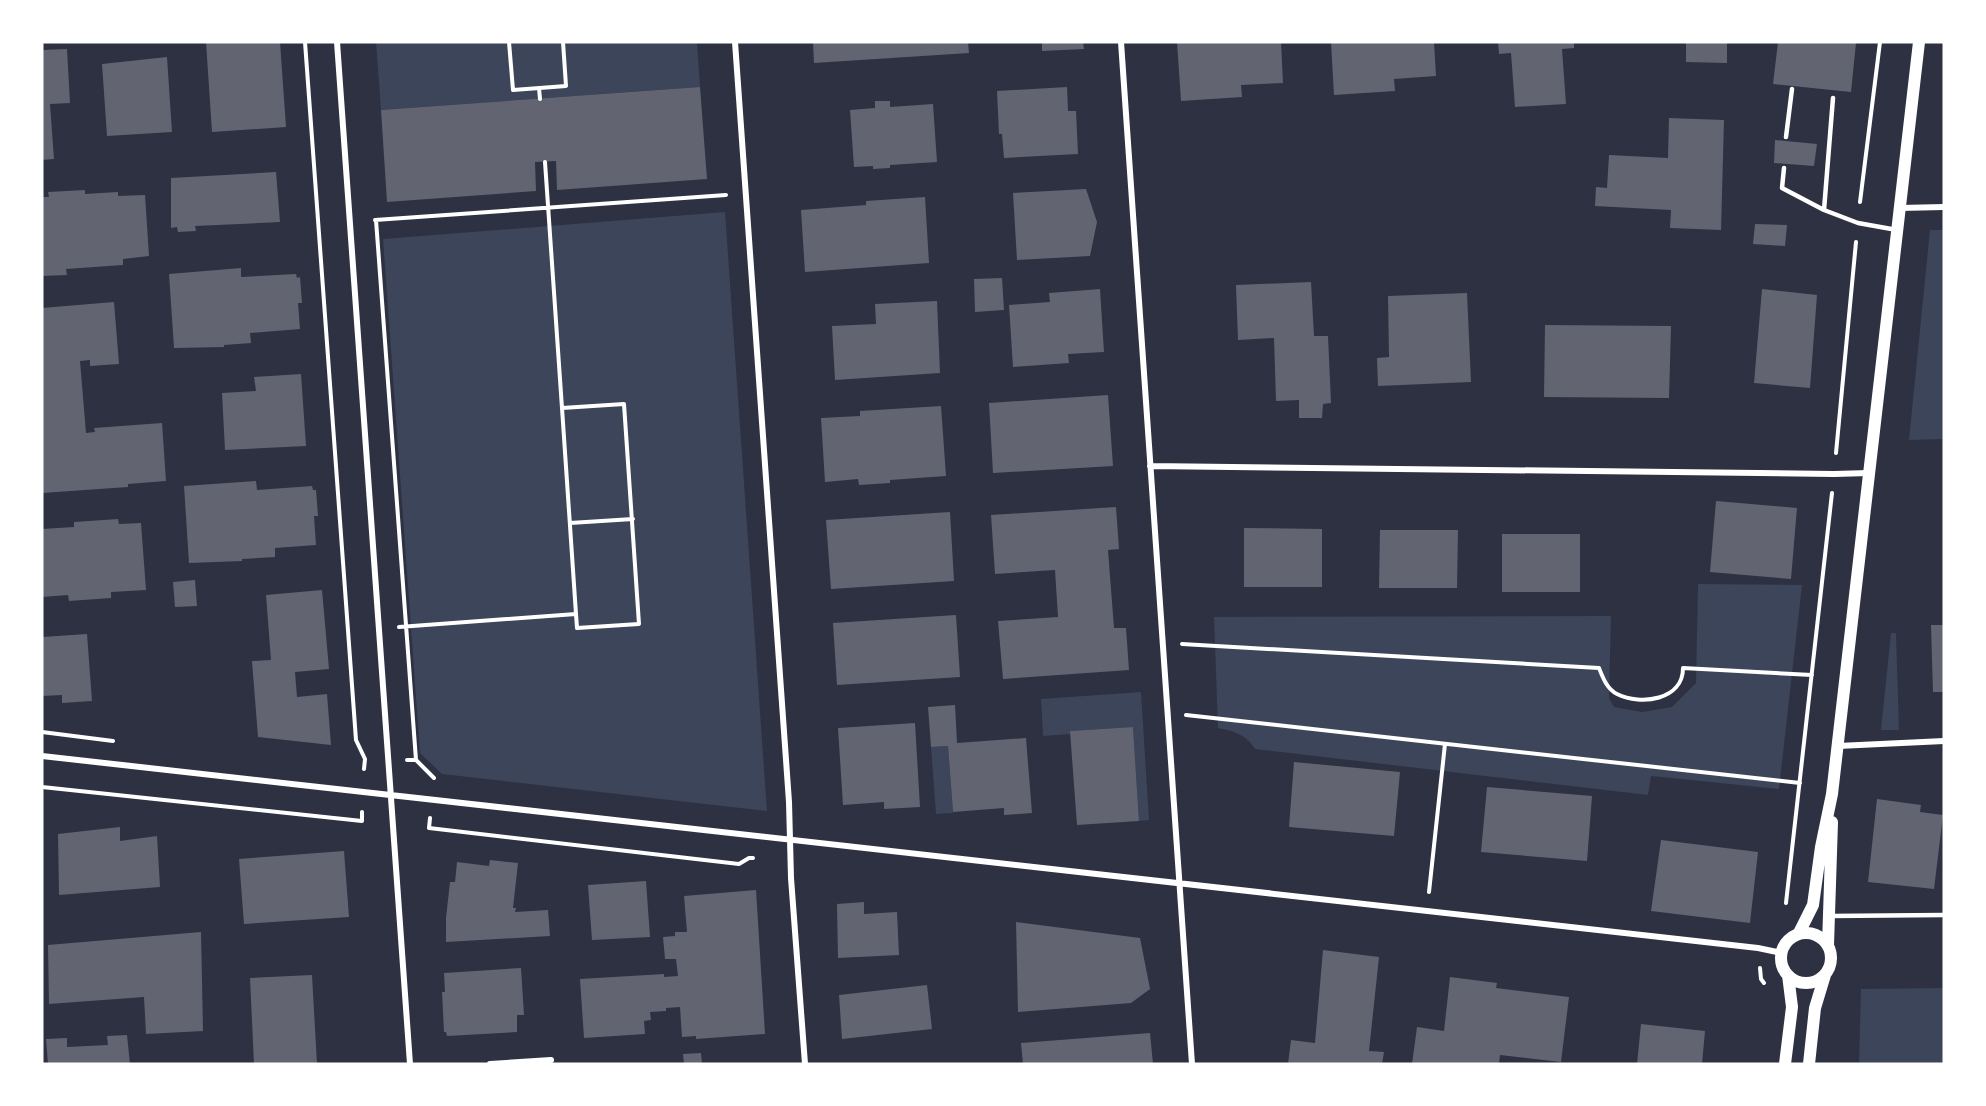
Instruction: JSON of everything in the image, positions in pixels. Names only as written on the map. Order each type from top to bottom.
[{"type":"main road","points":[[1785,1064],[1792,1007],[1788,975],[1784,969],[1782,953],[1785,944],[1799,933],[1813,905],[1821,847],[1832,794],[1919,42]]},
{"type":"main road","points":[[1809,1064],[1815,1008],[1825,975],[1832,961],[1828,945],[1832,794]]},
{"type":"main road","points":[[1799,933],[1816,934],[1828,945]]},
{"type":"main road","points":[[1788,975],[1802,983],[1818,980],[1825,975]]},
{"type":"street","points":[[337,42],[410,1064]]},
{"type":"street","points":[[735,42],[805,1064]]},
{"type":"street","points":[[1121,42],[1192,1064]]},
{"type":"street","points":[[1899,208],[1944,207]]},
{"type":"street","points":[[1150,466],[1870,473]]},
{"type":"street","points":[[1838,746],[1944,741]]},
{"type":"street","points":[[42,756],[1758,948],[1782,953]]},
{"type":"street","points":[[490,1064],[551,1060]]},
{"type":"lane","points":[[1786,137],[1792,89]]},
{"type":"lane","points":[[1824,210],[1833,98]]},
{"type":"lane","points":[[1784,168],[1782,188],[1824,210],[1857,223],[1897,230]]},
{"type":"lane","points":[[1829,916],[1944,915]]},
{"type":"path","points":[[305,42],[356,740],[364,759],[364,770]]},
{"type":"path","points":[[509,42],[513,90],[566,86],[563,42]]},
{"type":"path","points":[[1785,909],[1834,474],[1857,223],[1880,42]]},
{"type":"path","points":[[539,88],[540,99]]},
{"type":"path","points":[[545,162],[577,628],[639,624],[624,404],[562,408]]},
{"type":"path","points":[[350,222],[746,193]]},
{"type":"path","points":[[376,220],[416,760],[434,778]]},
{"type":"path","points":[[570,523],[633,519]]},
{"type":"path","points":[[380,628],[576,614]]},
{"type":"path","points":[[1163,643],[1599,668],[1604,681],[1616,694],[1634,699],[1656,700],[1676,690],[1683,674],[1683,668],[1812,675]]},
{"type":"path","points":[[1168,713],[1800,783]]},
{"type":"path","points":[[1427,911],[1446,744]]},
{"type":"path","points":[[364,759],[416,760]]},
{"type":"path","points":[[1758,948],[1761,979],[1768,987]]},
{"type":"shaded area","points":[[376,42],[697,42],[700,87],[381,110]]},
{"type":"shaded area","points":[[725,212],[767,811],[442,774],[420,753],[383,239]]},
{"type":"shaded area","points":[[1930,230],[1944,230],[1944,439],[1909,440]]},
{"type":"shaded area","points":[[1698,584],[1802,585],[1779,789],[1651,776],[1648,795],[1255,749],[1240,734],[1218,728],[1214,617],[1611,616],[1609,698],[1614,707],[1642,712],[1672,707],[1696,683]]},
{"type":"shaded area","points":[[1891,633],[1896,633],[1899,730],[1881,730]]},
{"type":"shaded area","points":[[1141,692],[1149,820],[1139,821],[1133,727],[1071,731],[1071,734],[1043,736],[1041,699]]},
{"type":"shaded area","points":[[948,746],[953,813],[936,814],[931,747]]},
{"type":"shaded area","points":[[1944,988],[1944,1064],[1859,1064],[1861,989]]},
{"type":"building","points":[[206,42],[280,42],[286,127],[212,132]]},
{"type":"building","points":[[813,42],[968,42],[969,53],[814,63]]},
{"type":"building","points":[[1042,42],[1083,42],[1084,49],[1042,51]]},
{"type":"building","points":[[1177,42],[1281,42],[1283,83],[1241,85],[1242,97],[1181,101]]},
{"type":"building","points":[[1331,42],[1434,42],[1436,76],[1394,79],[1395,91],[1334,95]]},
{"type":"building","points":[[1498,42],[1574,42],[1574,48],[1562,49],[1566,104],[1515,107],[1511,53],[1499,54]]},
{"type":"building","points":[[1686,42],[1727,42],[1727,63],[1686,62]]},
{"type":"building","points":[[1778,42],[1856,43],[1851,92],[1773,84]]},
{"type":"building","points":[[67,49],[70,103],[50,104],[54,159],[42,160],[42,50]]},
{"type":"building","points":[[167,57],[172,132],[107,136],[102,64]]},
{"type":"building","points":[[700,87],[707,179],[557,190],[556,161],[535,162],[536,191],[387,202],[381,110]]},
{"type":"building","points":[[1067,87],[1068,111],[1076,111],[1078,154],[1004,158],[1002,134],[999,134],[997,91]]},
{"type":"building","points":[[875,101],[890,101],[890,107],[933,104],[937,162],[890,165],[890,168],[854,167],[850,110],[875,108]]},
{"type":"building","points":[[1669,118],[1724,120],[1721,230],[1670,228],[1671,210],[1595,206],[1596,187],[1607,188],[1609,155],[1668,158]]},
{"type":"building","points":[[1775,140],[1817,144],[1814,166],[1774,163]]},
{"type":"building","points":[[276,172],[280,222],[195,226],[196,231],[178,232],[177,227],[171,228],[171,178]]},
{"type":"building","points":[[1086,189],[1097,222],[1090,256],[1017,260],[1013,193]]},
{"type":"building","points":[[85,190],[85,194],[118,192],[118,196],[145,195],[149,256],[123,259],[123,265],[66,269],[67,275],[42,276],[42,197],[49,197],[48,192]]},
{"type":"building","points":[[925,197],[929,263],[805,272],[801,210],[866,205],[866,201]]},
{"type":"building","points":[[1755,224],[1787,225],[1785,246],[1753,244]]},
{"type":"building","points":[[241,268],[241,277],[296,274],[297,278],[300,277],[302,303],[298,303],[300,329],[250,333],[251,343],[224,345],[224,347],[174,348],[169,274]]},
{"type":"building","points":[[1002,278],[1004,310],[975,312],[974,279]]},
{"type":"building","points":[[1311,282],[1314,336],[1328,336],[1331,403],[1323,404],[1322,418],[1299,418],[1299,400],[1276,401],[1274,338],[1238,340],[1236,285]]},
{"type":"building","points":[[1100,289],[1104,352],[1068,354],[1069,363],[1013,367],[1009,305],[1050,302],[1049,293]]},
{"type":"building","points":[[1762,289],[1817,295],[1810,388],[1754,383]]},
{"type":"building","points":[[1467,293],[1471,382],[1378,386],[1377,358],[1389,357],[1388,296]]},
{"type":"building","points":[[937,301],[940,373],[835,380],[832,326],[876,324],[875,304]]},
{"type":"building","points":[[114,302],[119,364],[90,366],[90,360],[80,361],[86,433],[95,432],[94,428],[162,423],[166,481],[128,484],[128,487],[42,493],[42,308]]},
{"type":"building","points":[[1545,325],[1671,326],[1669,398],[1544,397]]},
{"type":"building","points":[[301,374],[306,446],[225,450],[222,393],[256,391],[254,377]]},
{"type":"building","points":[[1108,395],[1113,466],[993,473],[989,403]]},
{"type":"building","points":[[941,406],[946,476],[859,485],[858,479],[825,482],[821,418],[860,416],[860,411]]},
{"type":"building","points":[[256,481],[257,490],[312,486],[313,490],[316,490],[318,516],[314,516],[316,545],[275,548],[275,557],[189,563],[184,486]]},
{"type":"building","points":[[1716,501],[1797,508],[1791,579],[1710,572]]},
{"type":"building","points":[[1116,507],[1119,549],[1108,550],[1114,628],[1126,628],[1129,670],[1003,679],[998,621],[1058,617],[1055,570],[995,574],[991,515]]},
{"type":"building","points":[[950,512],[954,581],[831,589],[826,520]]},
{"type":"building","points":[[118,519],[119,524],[141,523],[146,590],[111,592],[111,598],[69,601],[68,595],[42,597],[42,529],[74,527],[74,522]]},
{"type":"building","points":[[1244,528],[1322,529],[1322,587],[1244,587]]},
{"type":"building","points":[[1380,530],[1458,530],[1457,588],[1379,588]]},
{"type":"building","points":[[1502,534],[1580,534],[1580,592],[1502,592]]},
{"type":"building","points":[[195,580],[197,606],[175,607],[173,582]]},
{"type":"building","points":[[322,590],[329,669],[295,672],[297,697],[327,694],[331,745],[258,737],[252,661],[271,660],[266,595]]},
{"type":"building","points":[[956,615],[960,677],[837,685],[833,623]]},
{"type":"building","points":[[1931,625],[1944,625],[1944,692],[1933,692]]},
{"type":"building","points":[[87,634],[92,701],[62,703],[62,695],[42,696],[42,637]]},
{"type":"building","points":[[955,705],[957,743],[1026,738],[1032,813],[1004,815],[1004,808],[953,812],[948,746],[931,747],[928,707]]},
{"type":"building","points":[[915,723],[920,807],[884,809],[884,802],[843,805],[838,728]]},
{"type":"building","points":[[1133,727],[1139,821],[1077,825],[1070,731]]},
{"type":"building","points":[[1294,762],[1400,772],[1394,836],[1289,827]]},
{"type":"building","points":[[1487,787],[1592,796],[1587,861],[1481,852]]},
{"type":"building","points":[[1877,799],[1921,805],[1920,812],[1943,815],[1934,889],[1868,882]]},
{"type":"building","points":[[120,827],[120,841],[157,836],[160,887],[59,895],[58,834]]},
{"type":"building","points":[[1661,840],[1758,852],[1750,923],[1651,911]]},
{"type":"building","points":[[344,851],[349,917],[244,924],[239,859]]},
{"type":"building","points":[[490,860],[518,863],[513,908],[516,908],[515,912],[548,910],[550,936],[446,942],[450,882],[455,882],[457,862],[489,866]]},
{"type":"building","points":[[646,881],[650,937],[592,940],[588,885]]},
{"type":"building","points":[[756,890],[765,1034],[696,1039],[696,1036],[682,1037],[680,1007],[650,1012],[651,1020],[644,1021],[645,1034],[584,1038],[580,979],[664,974],[664,977],[678,976],[676,959],[665,959],[663,937],[675,936],[675,932],[687,932],[684,896]]},
{"type":"building","points":[[864,902],[864,914],[897,912],[899,955],[838,958],[837,904]]},
{"type":"building","points":[[1016,922],[1140,938],[1150,989],[1131,1003],[1018,1012]]},
{"type":"building","points":[[201,932],[203,1031],[146,1034],[144,997],[49,1004],[48,945]]},
{"type":"building","points":[[1323,950],[1379,957],[1369,1051],[1384,1052],[1382,1064],[1288,1064],[1291,1040],[1315,1043]]},
{"type":"building","points":[[521,968],[524,1015],[517,1015],[517,1032],[447,1036],[444,1032],[442,992],[445,992],[444,973]]},
{"type":"building","points":[[312,975],[317,1064],[254,1064],[250,978]]},
{"type":"building","points":[[1450,977],[1497,983],[1496,988],[1569,997],[1561,1062],[1500,1055],[1499,1064],[1412,1064],[1417,1027],[1444,1031]]},
{"type":"building","points":[[927,985],[932,1029],[842,1039],[839,995]]},
{"type":"building","points":[[1641,1024],[1705,1031],[1702,1064],[1637,1064]]},
{"type":"building","points":[[1150,1033],[1153,1064],[1023,1064],[1021,1043]]},
{"type":"building","points":[[127,1035],[130,1064],[48,1064],[46,1039],[67,1038],[67,1047],[108,1045],[107,1036]]},
{"type":"building","points":[[701,1053],[702,1064],[684,1064],[683,1054]]}]
